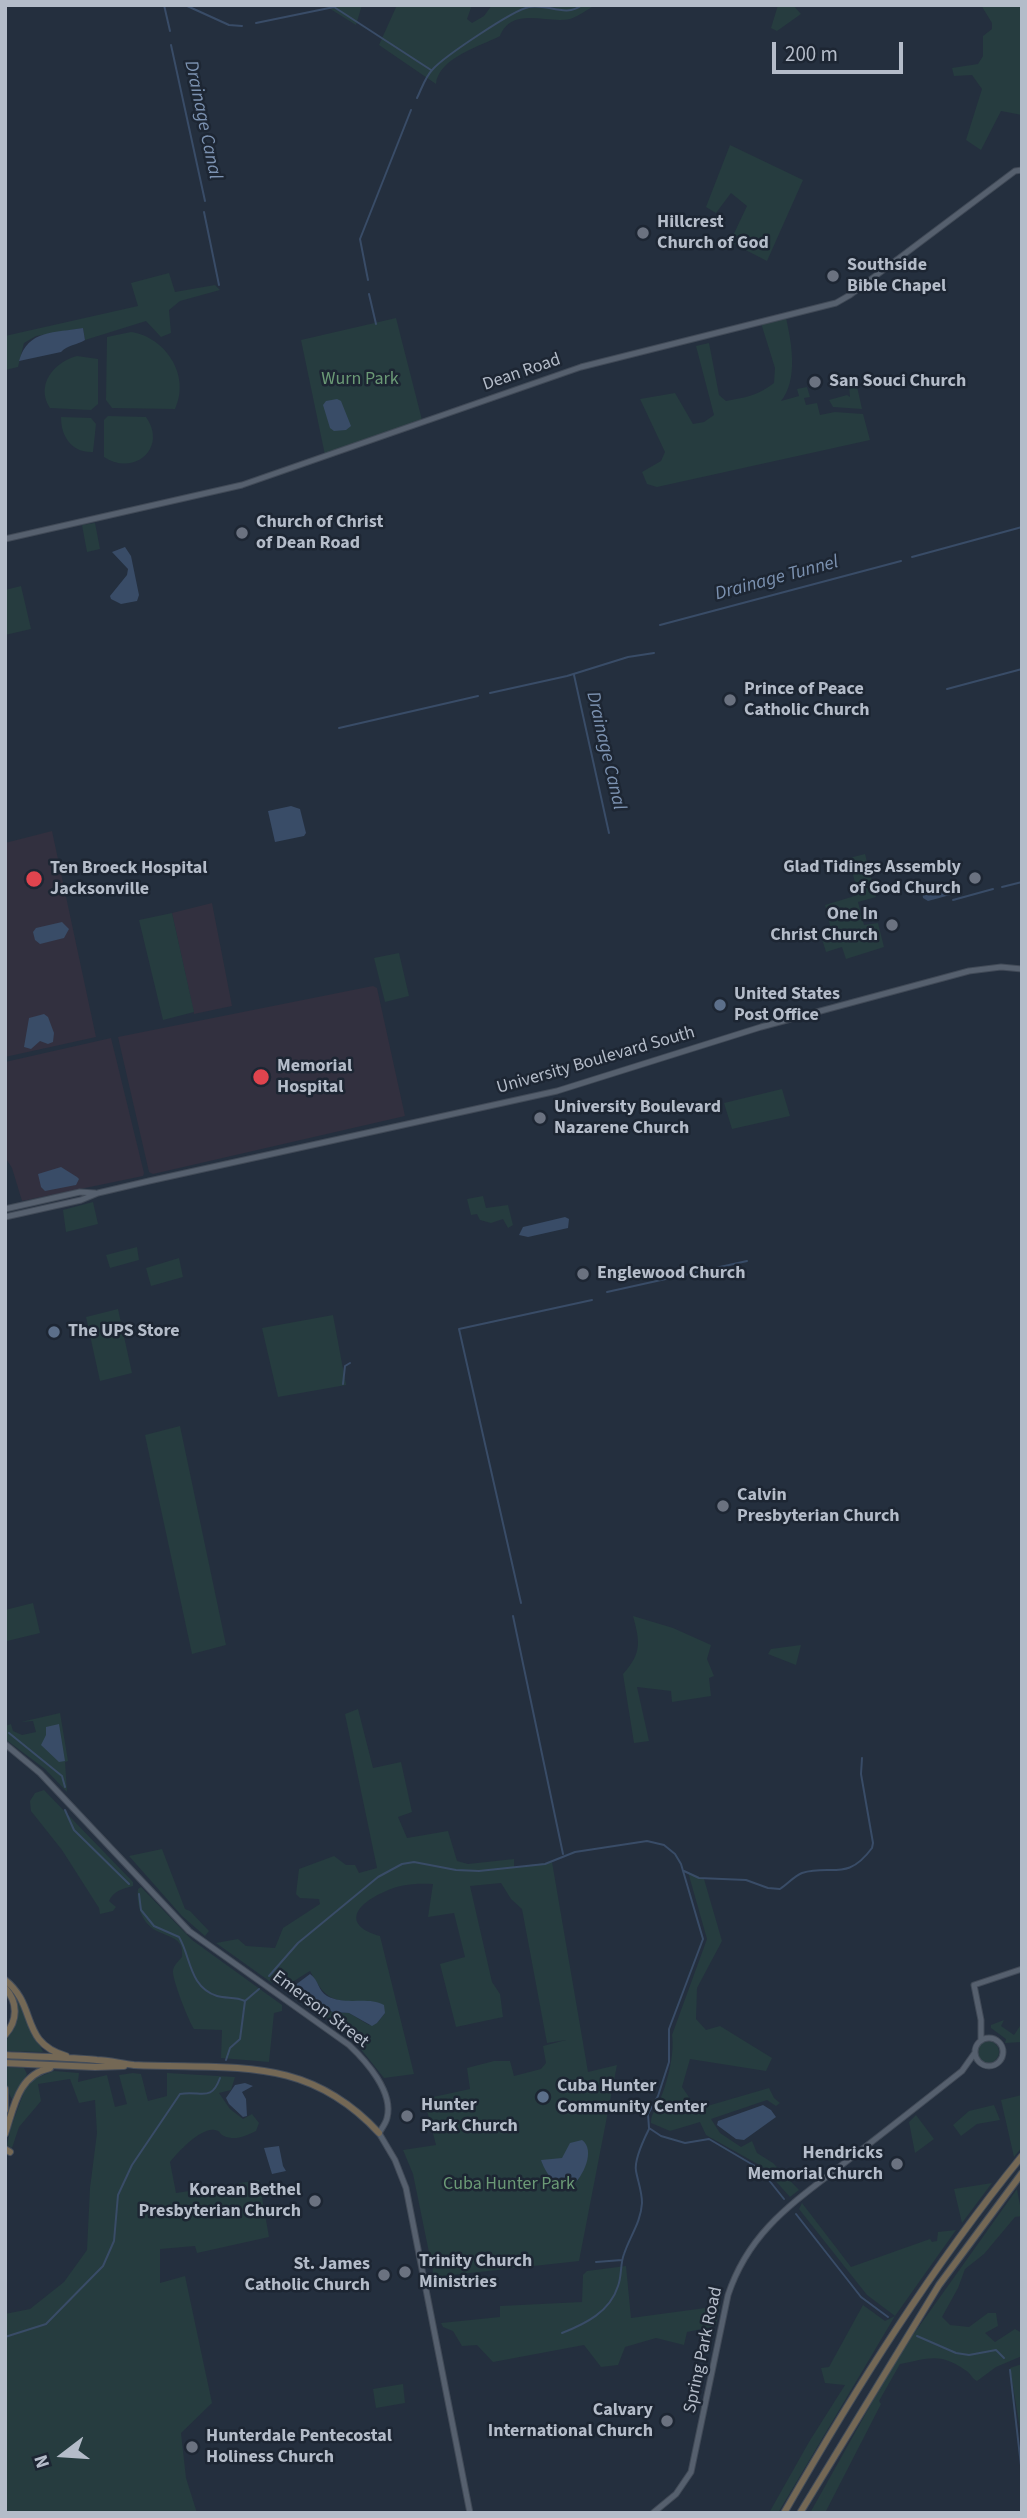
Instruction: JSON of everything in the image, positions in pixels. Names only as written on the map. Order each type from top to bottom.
[{"type":"highway","points":[[5,1980],[20,1997],[41,2044],[51,2051],[78,2059]]},
{"type":"highway","points":[[5,1987],[12,1997],[15,2013],[13,2024],[5,2035]]},
{"type":"highway","points":[[5,2055],[129,2065],[261,2070],[296,2077],[339,2097],[379,2133]]},
{"type":"highway","points":[[5,2063],[108,2067],[129,2065]]},
{"type":"highway","points":[[5,2134],[26,2080],[37,2071],[65,2066]]},
{"type":"highway","points":[[5,2090],[5,2110]]},
{"type":"highway","points":[[784,2513],[838,2419],[893,2333],[941,2262],[1022,2156]]},
{"type":"highway","points":[[800,2513],[939,2285],[1022,2172]]},
{"type":"main road","name":"Dean Road","points":[[5,539],[242,485],[581,367],[836,303],[1019,170]]},
{"type":"main road","name":"University Boulevard South","points":[[5,1216],[557,1091],[772,1023],[969,971],[988,967],[1020,969]]},
{"type":"main road","name":"University Boulevard South","points":[[5,1209],[80,1192],[98,1193]]},
{"type":"main road","name":"Emerson Street","points":[[5,1744],[40,1773],[189,1931],[355,2050],[372,2071],[385,2096],[387,2121],[379,2133]]},
{"type":"main road","points":[[981,2039],[981,2020],[974,1985],[1022,1969]]},
{"type":"main road","points":[[981,2020],[990,2037],[1001,2045],[1001,2058],[991,2066],[980,2063],[974,2054],[975,2046],[981,2039],[990,2037]]},
{"type":"main road","name":"Spring Park Road","points":[[962,2071],[974,2054]]},
{"type":"main road","name":"Spring Park Road","points":[[653,2513],[676,2494],[691,2472],[728,2295],[752,2245],[778,2214],[962,2071],[980,2063]]},
{"type":"main road","points":[[379,2133],[406,2188],[470,2513]]},
{"type":"shaded area","points":[[52,831],[96,1037],[5,1057],[5,843]]},
{"type":"shaded area","points":[[212,903],[232,1006],[194,1014],[172,913]]},
{"type":"shaded area","name":"Memorial Hospital","points":[[373,986],[377,988],[405,1116],[153,1174],[149,1172],[118,1037]]},
{"type":"shaded area","points":[[111,1038],[143,1176],[22,1201],[12,1168],[5,1157],[5,1062]]},
{"type":"green space","points":[[324,5],[362,5],[356,25]]},
{"type":"green space","points":[[397,5],[472,5],[467,19],[472,23],[484,16],[492,5],[595,5],[570,19],[531,18],[513,21],[500,36],[452,60],[444,67],[436,84],[379,45]]},
{"type":"green space","points":[[778,5],[793,5],[801,14],[777,31],[771,28]]},
{"type":"green space","points":[[981,5],[1022,5],[1022,115],[1001,111],[981,150],[966,140],[982,89],[972,75],[954,76],[952,68],[978,64],[983,56],[983,36],[992,29],[992,23]]},
{"type":"green space","points":[[730,145],[803,180],[767,261],[730,242],[747,206],[731,193],[716,213],[706,207]]},
{"type":"green space","points":[[169,273],[175,292],[215,285],[220,290],[180,301],[169,310],[171,333],[161,337],[146,321],[85,340],[83,328],[36,336],[24,343],[18,367],[5,370],[5,336],[138,306],[131,283]]},
{"type":"green space","name":"Wurn Park","points":[[396,318],[422,420],[325,455],[301,340]]},
{"type":"green space","points":[[786,318],[792,350],[792,372],[781,401],[799,396],[797,389],[807,387],[810,397],[804,398],[806,405],[817,403],[820,415],[835,412],[863,414],[870,440],[657,487],[647,484],[642,472],[661,461],[665,452],[640,399],[675,393],[693,424],[704,422],[714,415],[696,346],[709,343],[719,395],[726,401],[763,390],[774,383],[775,368],[761,323]]},
{"type":"green space","points":[[131,332],[154,341],[172,360],[180,383],[175,409],[112,408],[106,400],[107,337]]},
{"type":"green space","points":[[77,356],[98,359],[98,404],[91,410],[50,408],[45,391],[49,376],[61,363]]},
{"type":"green space","points":[[853,379],[862,409],[833,407],[829,400],[847,395],[850,397],[849,384],[845,381]]},
{"type":"green space","points":[[108,416],[146,417],[152,428],[153,439],[144,456],[126,464],[104,457],[104,420]]},
{"type":"green space","points":[[61,417],[91,418],[96,424],[93,452],[79,450],[69,442],[63,431]]},
{"type":"green space","points":[[95,523],[100,549],[87,552],[82,525]]},
{"type":"green space","points":[[21,586],[31,629],[5,635],[5,590]]},
{"type":"green space","points":[[865,854],[876,897],[858,902],[864,925],[878,923],[884,947],[846,959],[842,947],[826,952],[821,936],[832,933],[825,905],[858,895],[849,858]]},
{"type":"green space","points":[[172,913],[194,1012],[163,1020],[139,920]]},
{"type":"green space","points":[[399,953],[409,996],[385,1002],[374,958]]},
{"type":"green space","points":[[782,1089],[790,1116],[732,1129],[724,1103]]},
{"type":"green space","points":[[483,1196],[486,1208],[508,1205],[513,1225],[508,1228],[503,1219],[491,1223],[480,1220],[477,1214],[471,1215],[467,1199]]},
{"type":"green space","points":[[93,1202],[98,1224],[66,1232],[63,1210]]},
{"type":"green space","points":[[137,1247],[139,1260],[110,1268],[106,1255]]},
{"type":"green space","points":[[179,1258],[183,1277],[151,1286],[146,1268]]},
{"type":"green space","points":[[118,1309],[132,1373],[100,1381],[86,1317]]},
{"type":"green space","points":[[333,1315],[346,1385],[278,1397],[262,1328]]},
{"type":"green space","points":[[180,1426],[226,1645],[192,1654],[145,1435]]},
{"type":"green space","points":[[33,1603],[40,1633],[7,1641],[5,1610]]},
{"type":"green space","points":[[633,1616],[673,1628],[711,1645],[707,1659],[714,1676],[709,1678],[711,1696],[672,1702],[671,1691],[637,1687],[649,1741],[634,1743],[623,1674],[634,1660],[638,1647]]},
{"type":"green space","points":[[801,1645],[796,1665],[768,1654],[771,1649]]},
{"type":"green space","name":"Cuba Hunter Park","points":[[358,1709],[373,1768],[401,1762],[412,1812],[398,1817],[407,1838],[448,1831],[457,1861],[468,1864],[514,1859],[514,1867],[552,1862],[588,2072],[617,2065],[579,2261],[434,2277],[413,2174],[403,2150],[436,2145],[424,2099],[470,2089],[467,2068],[494,2061],[510,2061],[514,2076],[541,2069],[546,2063],[543,2046],[566,2040],[547,2043],[522,1909],[511,1899],[501,1883],[470,1886],[492,1982],[500,1994],[503,2017],[456,2027],[440,1964],[465,1957],[454,1913],[428,1917],[433,1884],[390,1889],[366,1902],[357,1914],[360,1926],[380,1936],[414,2074],[384,2078],[348,2033],[292,1995],[295,1989],[326,2009],[349,2013],[369,2025],[377,2023],[385,2013],[370,2001],[332,1998],[321,1989],[310,1971],[286,1986],[274,1981],[272,1983],[216,1943],[238,1939],[246,1946],[275,1948],[283,1928],[320,1904],[319,1899],[300,1898],[296,1894],[299,1869],[334,1856],[346,1865],[355,1865],[359,1873],[377,1868],[345,1714]]},
{"type":"green space","points":[[60,1713],[68,1761],[65,1762],[67,1792],[45,1769],[5,1739],[5,1726],[11,1724],[13,1731],[22,1735],[36,1732],[33,1721],[21,1722]]},
{"type":"green space","points":[[44,1790],[133,1882],[133,1886],[113,1894],[109,1901],[116,1907],[113,1911],[100,1914],[99,1908],[62,1850],[31,1811],[30,1801],[35,1793]]},
{"type":"green space","points":[[162,1849],[185,1909],[209,1931],[205,1936],[182,1916],[129,1856]]},
{"type":"green space","points":[[688,1872],[704,1879],[722,1941],[697,1988],[696,2019],[706,2030],[720,2026],[772,2058],[766,2071],[690,2059],[682,2087],[697,2109],[769,2088],[780,2103],[776,2106],[767,2100],[711,2119],[720,2133],[741,2147],[752,2141],[757,2153],[773,2163],[799,2190],[790,2197],[763,2167],[706,2135],[700,2122],[670,2131],[651,2123],[670,2069],[672,2035],[707,1939]]},
{"type":"green space","points":[[141,1887],[192,1940],[282,2005],[282,2011],[274,2013],[269,2062],[221,2058],[222,2030],[194,2029],[173,1976],[174,1967],[182,1957],[181,1946],[176,1940],[153,1929],[144,1920],[138,1901],[138,1889]]},
{"type":"green space","points":[[11,1988],[43,2052],[5,2051],[16,2021]]},
{"type":"green space","points":[[1004,2020],[1001,2026],[1014,2035],[1022,2023],[1022,2042],[1005,2043],[1006,2039],[991,2028],[991,2025]]},
{"type":"green space","points":[[988,2041],[998,2048],[999,2052],[992,2062],[988,2063],[978,2056],[977,2052],[984,2042]]},
{"type":"green space","points":[[5,2067],[24,2068],[27,2074],[13,2101],[5,2086]]},
{"type":"green space","points":[[54,2071],[79,2073],[78,2082],[107,2075],[115,2107],[127,2104],[119,2075],[141,2074],[148,2101],[167,2096],[167,2073],[235,2077],[231,2090],[219,2093],[230,2109],[243,2119],[252,2114],[259,2123],[256,2131],[236,2138],[224,2136],[215,2130],[203,2132],[170,2162],[176,2193],[259,2180],[269,2237],[197,2253],[195,2246],[160,2249],[160,2283],[185,2276],[212,2403],[181,2433],[186,2478],[197,2513],[5,2513],[5,2314],[30,2309],[64,2282],[87,2250],[90,2188],[97,2133],[95,2100],[79,2103],[70,2079],[38,2084],[41,2101],[19,2127],[12,2148],[7,2145],[28,2081]]},
{"type":"green space","points":[[1022,2095],[1022,2147],[1014,2157],[1001,2100]]},
{"type":"green space","points":[[994,2105],[1000,2120],[977,2124],[961,2136],[953,2125],[969,2111]]},
{"type":"green space","points":[[916,2115],[934,2139],[915,2153],[909,2122]]},
{"type":"green space","points":[[992,2183],[962,2223],[954,2189]]},
{"type":"green space","points":[[1017,2189],[1022,2216],[1015,2217],[984,2254],[965,2269],[942,2317],[950,2325],[969,2327],[988,2313],[996,2313],[998,2326],[985,2333],[995,2342],[1015,2329],[1022,2333],[1022,2356],[996,2367],[977,2381],[956,2364],[940,2359],[900,2364],[879,2401],[881,2404],[825,2513],[810,2513],[898,2356]]},
{"type":"green space","points":[[802,2203],[851,2267],[930,2239],[932,2242],[937,2241],[938,2232],[956,2230],[895,2316],[867,2295],[799,2209]]},
{"type":"green space","points":[[626,2266],[631,2318],[720,2306],[716,2326],[687,2332],[684,2345],[656,2338],[625,2347],[618,2365],[601,2367],[584,2345],[493,2362],[477,2345],[462,2346],[453,2331],[443,2327],[441,2323],[500,2317],[500,2306],[582,2302],[583,2275],[587,2271]]},
{"type":"green space","points":[[863,2305],[885,2321],[895,2316],[778,2513],[769,2513],[845,2385],[825,2383],[821,2368],[829,2367]]},
{"type":"green space","points":[[1022,2364],[1022,2441],[1010,2368]]},
{"type":"green space","points":[[403,2384],[405,2403],[376,2408],[373,2389]]},
{"type":"water","points":[[83,328],[85,340],[82,342],[61,352],[19,361],[23,351],[36,338],[53,332]]},
{"type":"water","points":[[326,401],[341,401],[351,426],[346,430],[334,431],[330,428],[323,405]]},
{"type":"water","points":[[125,547],[131,556],[139,595],[137,601],[121,604],[110,596],[127,575],[128,569],[112,552]]},
{"type":"water","points":[[291,806],[300,809],[306,833],[304,836],[275,842],[268,811]]},
{"type":"water","points":[[930,887],[954,888],[954,894],[928,901],[923,898],[922,891]]},
{"type":"water","points":[[62,922],[69,929],[64,938],[40,944],[35,940],[33,932],[36,928]]},
{"type":"water","points":[[44,1014],[48,1017],[54,1033],[53,1042],[48,1044],[40,1041],[31,1049],[24,1047],[29,1018]]},
{"type":"water","points":[[61,1167],[79,1179],[76,1185],[45,1191],[41,1187],[38,1174]]},
{"type":"water","points":[[565,1217],[569,1219],[568,1228],[528,1237],[519,1235],[523,1227]]},
{"type":"water","points":[[59,1724],[65,1761],[59,1762],[41,1745],[46,1735],[46,1727]]},
{"type":"water","points":[[310,1974],[327,1996],[342,2000],[377,2002],[384,2005],[385,2013],[372,2026],[349,2013],[326,2009],[295,1989],[294,1986]]},
{"type":"water","points":[[245,2083],[253,2086],[242,2092],[246,2099],[247,2116],[243,2117],[226,2098],[235,2085]]},
{"type":"water","points":[[763,2105],[776,2117],[744,2140],[736,2139],[717,2125],[718,2121]]},
{"type":"water","points":[[582,2140],[586,2144],[588,2157],[580,2176],[572,2186],[556,2183],[541,2160],[562,2158],[570,2143]]},
{"type":"water","points":[[279,2146],[286,2171],[272,2174],[264,2148]]},
{"type":"waterway","name":"Drainage Canal","points":[[164,5],[170,31]]},
{"type":"waterway","points":[[185,5],[229,25],[242,26]]},
{"type":"waterway","name":"Drainage Canal","points":[[417,98],[433,69],[509,16],[529,7],[569,10],[582,5]]},
{"type":"waterway","points":[[256,23],[334,7],[431,70]]},
{"type":"waterway","name":"Drainage Canal","points":[[171,45],[205,201]]},
{"type":"waterway","name":"Drainage Canal","points":[[368,280],[360,239],[411,110]]},
{"type":"waterway","name":"Drainage Canal","points":[[204,212],[219,285]]},
{"type":"waterway","points":[[369,294],[376,324]]},
{"type":"waterway","name":"Drainage Canal","points":[[912,557],[1022,527]]},
{"type":"waterway","name":"Drainage Tunnel","points":[[660,625],[901,561]]},
{"type":"waterway","name":"Drainage Canal","points":[[490,693],[567,676],[628,657],[654,653]]},
{"type":"waterway","points":[[947,689],[1022,669]]},
{"type":"waterway","name":"Drainage Canal","points":[[574,675],[609,833]]},
{"type":"waterway","name":"Drainage Canal","points":[[339,728],[478,696]]},
{"type":"waterway","name":"Drainage Canal","points":[[1002,887],[1022,882]]},
{"type":"waterway","name":"Drainage Canal","points":[[953,900],[993,889]]},
{"type":"waterway","points":[[607,1292],[747,1261]]},
{"type":"waterway","points":[[521,1603],[459,1329],[592,1300]]},
{"type":"waterway","points":[[343,1384],[345,1366],[350,1363]]},
{"type":"waterway","points":[[513,1616],[563,1854]]},
{"type":"waterway","points":[[9,1733],[62,1776],[65,1787]]},
{"type":"waterway","points":[[684,1871],[699,1878],[746,1880],[768,1888],[780,1889],[802,1873],[839,1870],[855,1865],[872,1848],[873,1843],[861,1774],[862,1758]]},
{"type":"waterway","points":[[65,1810],[74,1830],[129,1884]]},
{"type":"waterway","points":[[269,1976],[298,1943],[378,1877],[402,1864],[414,1862],[456,1870],[479,1871],[545,1864],[575,1852],[647,1841],[664,1845],[675,1854],[681,1864],[703,1939],[669,2029],[669,2062],[658,2096],[648,2114],[649,2128],[661,2136],[685,2143],[709,2139],[760,2169],[784,2199]]},
{"type":"waterway","points":[[139,1894],[141,1910],[154,1926],[179,1937],[201,1986],[217,1996],[245,2001]]},
{"type":"waterway","points":[[226,2060],[230,2048],[240,2039],[245,2001],[259,1989]]},
{"type":"waterway","points":[[5,2337],[46,2324],[103,2266],[114,2241],[118,2195],[132,2165],[180,2094],[209,2093],[217,2086],[220,2078]]},
{"type":"waterway","name":"Drainage Canal","points":[[562,2333],[596,2316],[614,2295],[626,2247],[641,2210],[636,2161],[649,2129]]},
{"type":"waterway","points":[[796,2214],[861,2297],[888,2317]]},
{"type":"waterway","points":[[596,2262],[622,2260]]},
{"type":"waterway","points":[[917,2336],[956,2353],[969,2355],[996,2350],[1004,2358]]},
{"type":"waterway","points":[[1010,2370],[1022,2474]]},
{"type":"place","name":"Hillcrest Church of God","points":[[643,233]]},
{"type":"place","name":"Southside Bible Chapel","points":[[833,276]]},
{"type":"place","name":"San Souci Church","points":[[815,382]]},
{"type":"place","name":"Church of Christ of Dean Road","points":[[242,533]]},
{"type":"place","name":"Prince of Peace Catholic Church","points":[[730,700]]},
{"type":"place","name":"Glad Tidings Assembly of God Church","points":[[975,878]]},
{"type":"place","name":"Ten Broeck Hospital Jacksonville","points":[[34,879]]},
{"type":"place","name":"One In Christ Church","points":[[892,925]]},
{"type":"place","name":"United States Post Office","points":[[720,1005]]},
{"type":"place","name":"Memorial Hospital","points":[[261,1077]]},
{"type":"place","name":"University Boulevard Nazarene Church","points":[[540,1118]]},
{"type":"place","name":"Englewood Church","points":[[583,1274]]},
{"type":"place","name":"The UPS Store","points":[[54,1332]]},
{"type":"place","name":"Calvin Presbyterian Church","points":[[723,1506]]},
{"type":"place","name":"Cuba Hunter Community Center","points":[[543,2097]]},
{"type":"place","name":"Hunter Park Church","points":[[407,2116]]},
{"type":"place","name":"Hendricks Memorial Church","points":[[897,2164]]},
{"type":"place","name":"Korean Bethel Presbyterian Church","points":[[315,2201]]},
{"type":"place","name":"Trinity Church Ministries","points":[[405,2272]]},
{"type":"place","name":"St. James Catholic Church","points":[[384,2275]]},
{"type":"place","name":"Calvary International Church","points":[[667,2421]]},
{"type":"place","name":"Hunterdale Pentecostal Holiness Church","points":[[192,2447]]}]
